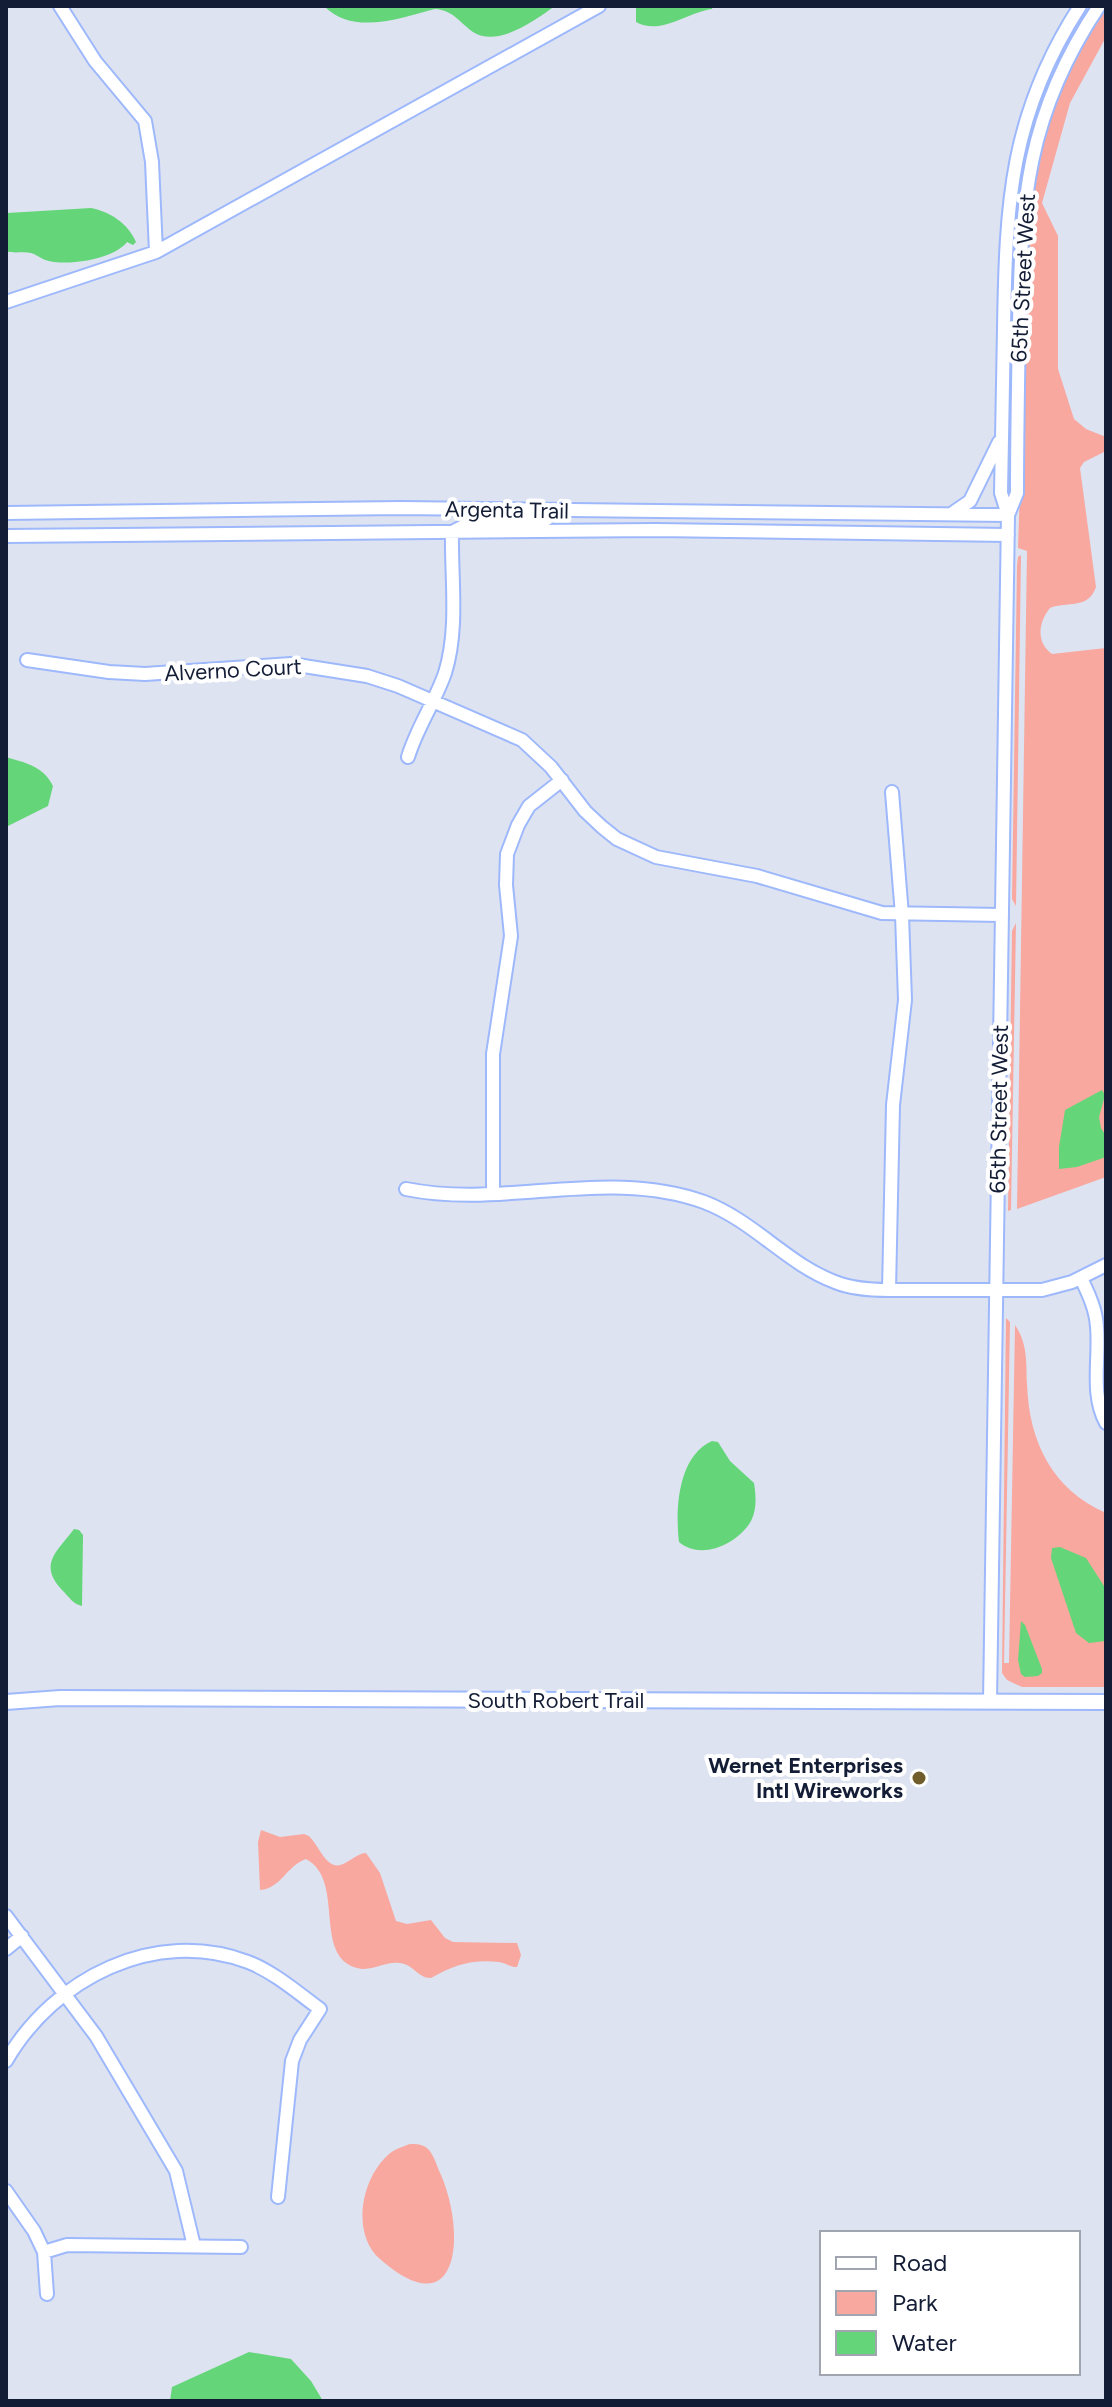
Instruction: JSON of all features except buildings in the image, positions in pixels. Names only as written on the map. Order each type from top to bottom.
[{"type":"main road","name":"South Robert Trail","points":[[6,1702],[75,1698],[1106,1702]]},
{"type":"street","points":[[60,6],[95,61],[145,121],[152,162],[156,252]]},
{"type":"street","points":[[6,302],[156,252],[599,6]]},
{"type":"street","name":"65th Street West","points":[[990,1702],[1008,535],[1008,515],[1001,493],[1005,238],[1013,169],[1040,80],[1080,6]]},
{"type":"street","name":"65th Street West","points":[[1008,515],[1017,493],[1020,252],[1025,190],[1037,138],[1054,89],[1077,41],[1099,6]]},
{"type":"street","points":[[942,513],[958,510],[970,501],[1002,436]]},
{"type":"street","name":"Argenta Trail","points":[[6,513],[401,508],[1008,515]]},
{"type":"street","points":[[408,757],[417,730],[434,701],[446,670],[451,643],[452,532],[473,521],[577,518],[608,511]]},
{"type":"street","name":"Argenta Trail","points":[[6,536],[656,530],[1008,535]]},
{"type":"street","name":"Alverno Court","points":[[27,660],[145,674],[291,664],[367,676],[398,686],[522,740],[562,780],[585,811],[617,839],[656,857],[757,876],[851,905],[902,915],[1002,915]]},
{"type":"street","points":[[493,1192],[493,1054],[511,936],[506,885],[507,854],[529,806],[562,780]]},
{"type":"street","points":[[889,1290],[893,1105],[905,1000],[892,792]]},
{"type":"street","points":[[406,1189],[452,1195],[630,1187],[685,1196],[749,1224],[804,1265],[835,1282],[861,1288],[1042,1290],[1081,1278],[1106,1265]]},
{"type":"street","points":[[1081,1278],[1097,1320],[1097,1399],[1106,1423]]},
{"type":"street","points":[[6,1916],[96,2036],[176,2171],[194,2246]]},
{"type":"street","points":[[6,1949],[22,1936]]},
{"type":"street","points":[[6,2061],[34,2019],[98,1973],[129,1958],[182,1950],[208,1952],[249,1962],[320,2009],[300,2040],[292,2061],[278,2197]]},
{"type":"street","points":[[6,2191],[34,2231],[44,2252],[47,2294]]},
{"type":"street","points":[[44,2252],[67,2245],[241,2247]]},
{"type":"green space","points":[[1106,9],[1106,37],[1070,103],[1042,203],[1058,236],[1058,369],[1074,419],[1086,429],[1106,437],[1106,451],[1084,462],[1080,468],[1096,587],[1082,602],[1050,608],[1040,632],[1043,644],[1052,654],[1106,648],[1106,1177],[1017,1209],[1027,551],[1018,548],[1029,218],[1039,162],[1054,109],[1076,57]]},
{"type":"green space","points":[[1021,555],[1016,906],[1012,899],[1017,566]]},
{"type":"green space","points":[[1016,923],[1011,1210],[1008,1211],[1012,931]]},
{"type":"green space","points":[[1006,1318],[1010,1322],[1004,1663],[1009,1663],[1015,1325],[1024,1346],[1033,1425],[1047,1461],[1071,1491],[1106,1513],[1106,1687],[1022,1687],[1007,1680],[1002,1673]]},
{"type":"green space","points":[[261,1830],[280,1837],[309,1836],[334,1865],[344,1864],[366,1853],[380,1873],[396,1921],[407,1924],[431,1920],[445,1938],[453,1942],[517,1943],[521,1955],[517,1967],[499,1962],[472,1962],[431,1978],[399,1963],[357,1968],[344,1961],[336,1949],[325,1883],[318,1869],[306,1859],[274,1885],[260,1890],[258,1842]]},
{"type":"green space","points":[[410,2144],[423,2146],[432,2154],[449,2198],[453,2222],[454,2246],[450,2265],[441,2278],[427,2284],[407,2278],[380,2259],[365,2236],[363,2221],[363,2207],[371,2178],[388,2155]]},
{"type":"water","points":[[324,6],[555,6],[516,30],[494,37],[473,32],[452,14],[441,10],[363,23],[336,15]]},
{"type":"water","points":[[636,6],[713,6],[712,9],[664,25],[645,26],[636,22]]},
{"type":"water","points":[[91,208],[118,219],[136,242],[133,245],[127,242],[102,257],[68,263],[47,260],[31,253],[6,251],[7,213]]},
{"type":"water","points":[[6,757],[39,770],[53,786],[48,806],[6,827]]},
{"type":"water","points":[[1102,1090],[1105,1095],[1099,1117],[1106,1136],[1106,1157],[1077,1167],[1059,1169],[1065,1110]]},
{"type":"water","points":[[712,1441],[718,1442],[730,1461],[754,1483],[755,1507],[751,1521],[737,1537],[718,1547],[698,1550],[679,1542],[679,1499],[692,1458]]},
{"type":"water","points":[[74,1529],[83,1535],[82,1606],[62,1590],[51,1573],[56,1552]]},
{"type":"water","points":[[1060,1547],[1086,1558],[1106,1589],[1106,1641],[1089,1643],[1076,1633],[1051,1558],[1052,1548]]},
{"type":"water","points":[[1021,1621],[1042,1669],[1038,1676],[1025,1677],[1021,1674],[1018,1660]]},
{"type":"water","points":[[249,2352],[291,2359],[311,2381],[323,2401],[170,2401],[172,2387]]},
{"type":"place","name":"Wernet Enterprises Intl Wireworks","points":[[919,1778]]}]
